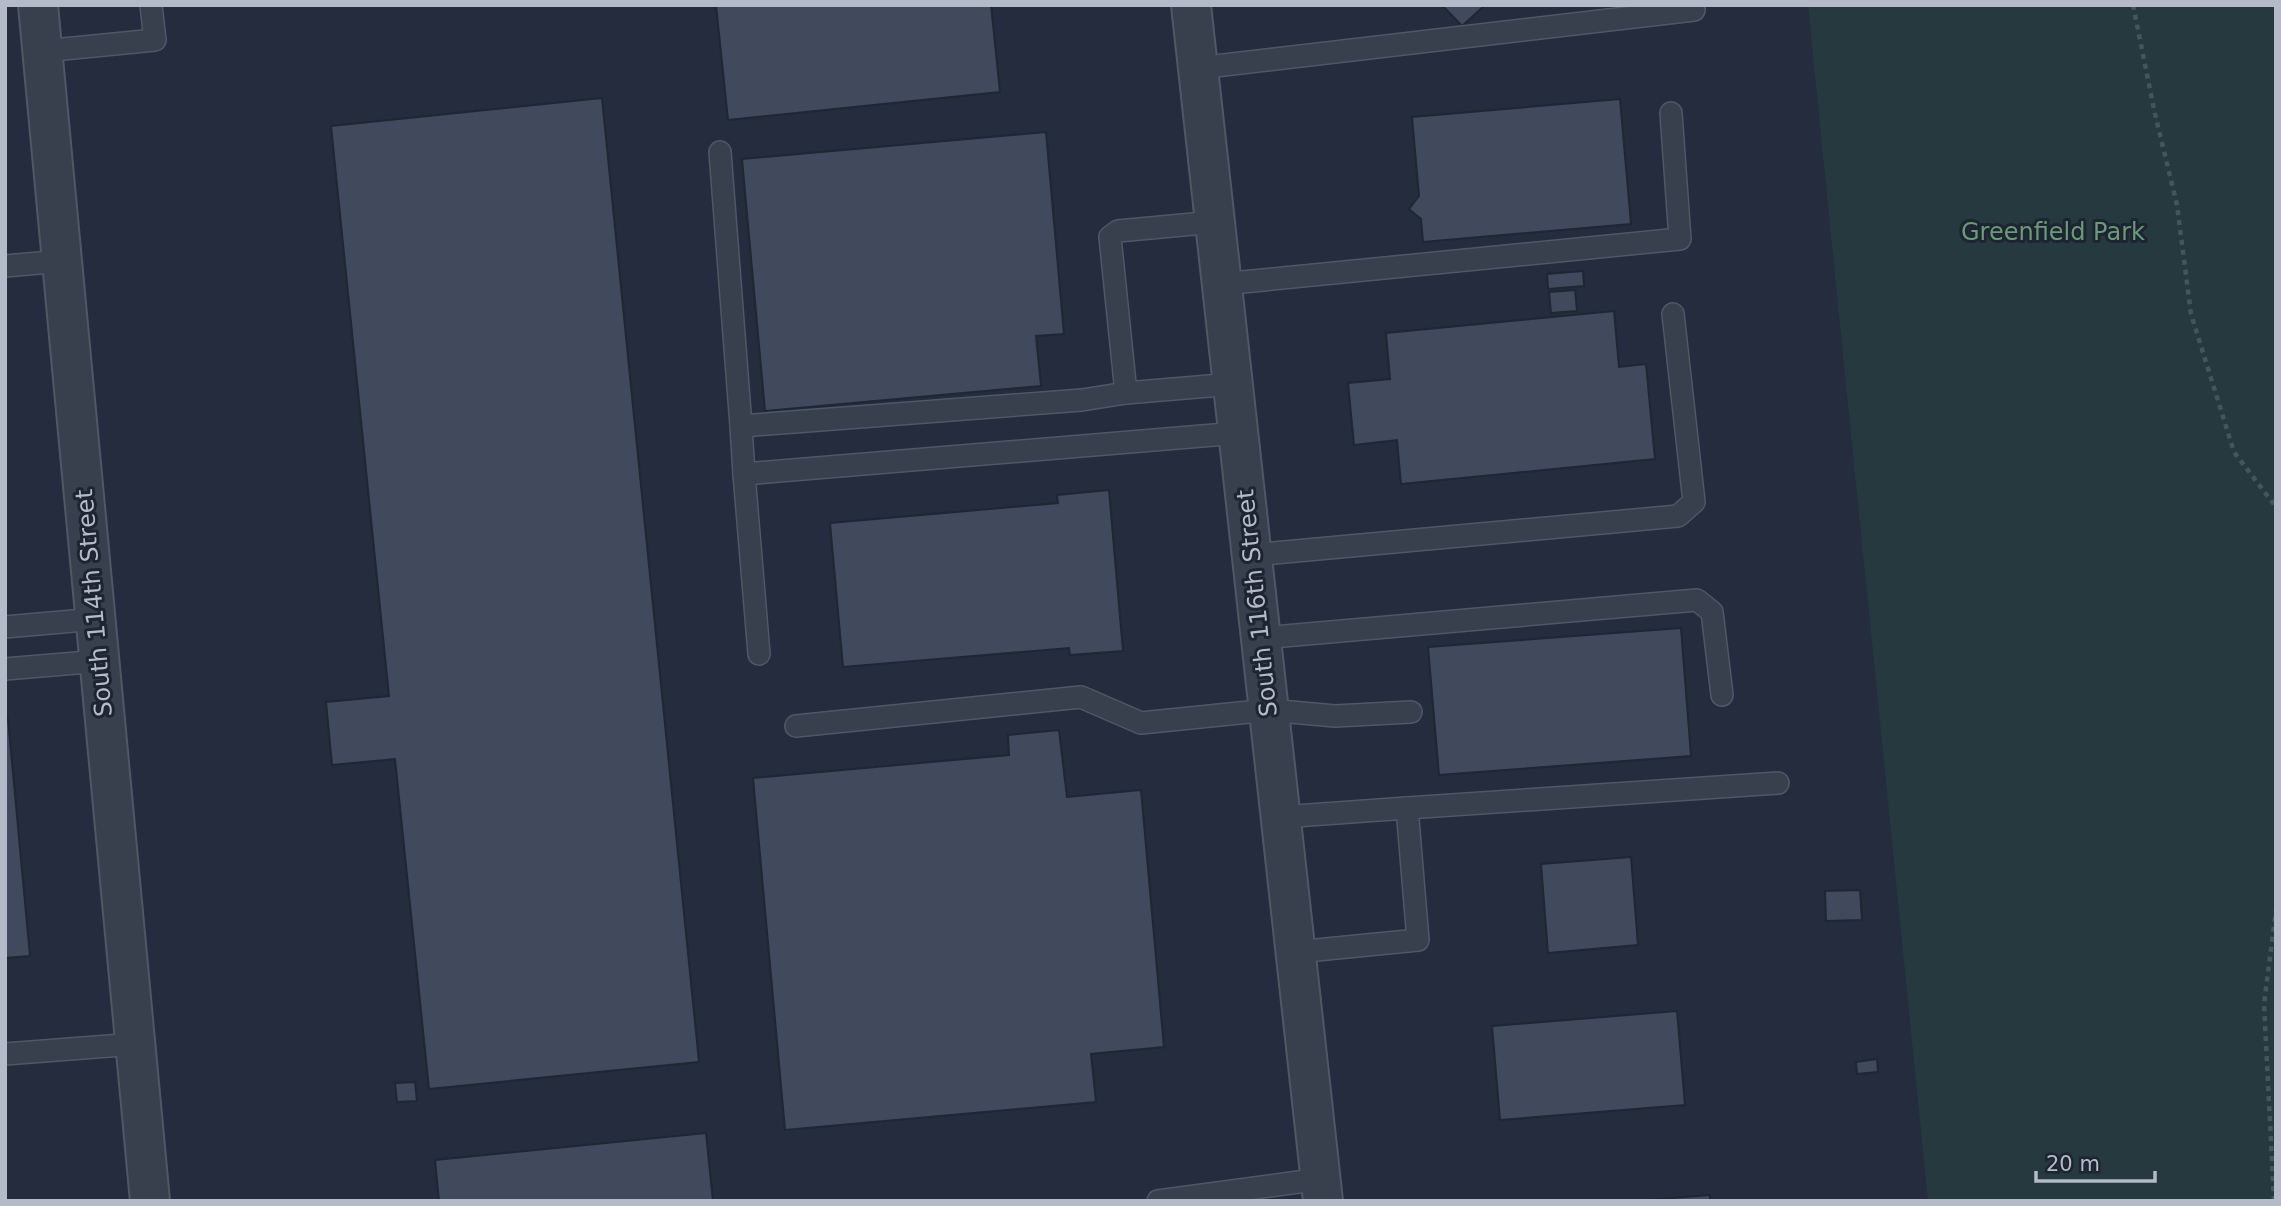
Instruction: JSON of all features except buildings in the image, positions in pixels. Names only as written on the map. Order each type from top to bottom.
[{"type":"street","name":"South 114th Street","points":[[38,5],[149,1201]]},
{"type":"street","name":"South 116th Street","points":[[1191,5],[1322,1190]]},
{"type":"lane","points":[[43,51],[155,40],[152,5]]},
{"type":"lane","points":[[1198,68],[1694,10]]},
{"type":"lane","points":[[1222,284],[1680,239],[1671,113]]},
{"type":"lane","points":[[720,152],[759,654]]},
{"type":"lane","points":[[1126,393],[1110,237],[1118,231],[1215,222]]},
{"type":"lane","points":[[5,266],[62,261]]},
{"type":"lane","points":[[1252,555],[1678,516],[1694,502],[1673,314]]},
{"type":"lane","points":[[741,426],[1082,400],[1126,393],[1233,384]]},
{"type":"lane","points":[[744,474],[1238,433]]},
{"type":"lane","points":[[1261,638],[1697,600],[1712,612],[1722,695]]},
{"type":"lane","points":[[5,627],[96,619]]},
{"type":"lane","points":[[5,669],[100,661]]},
{"type":"lane","points":[[796,726],[1081,697],[1142,723],[1269,710],[1335,716],[1411,712]]},
{"type":"lane","points":[[1281,817],[1779,783]]},
{"type":"lane","points":[[1296,953],[1418,940],[1407,808]]},
{"type":"lane","points":[[5,1055],[135,1044]]},
{"type":"lane","points":[[1158,1201],[1322,1190]]},
{"type":"path","points":[[2133,5],[2177,205],[2191,314],[2234,452],[2276,507]]},
{"type":"path","points":[[2274,1201],[2264,1004],[2276,910]]},
{"type":"green space","name":"Greenfield Park","points":[[1808,5],[2276,5],[2276,1201],[1928,1201]]}]
